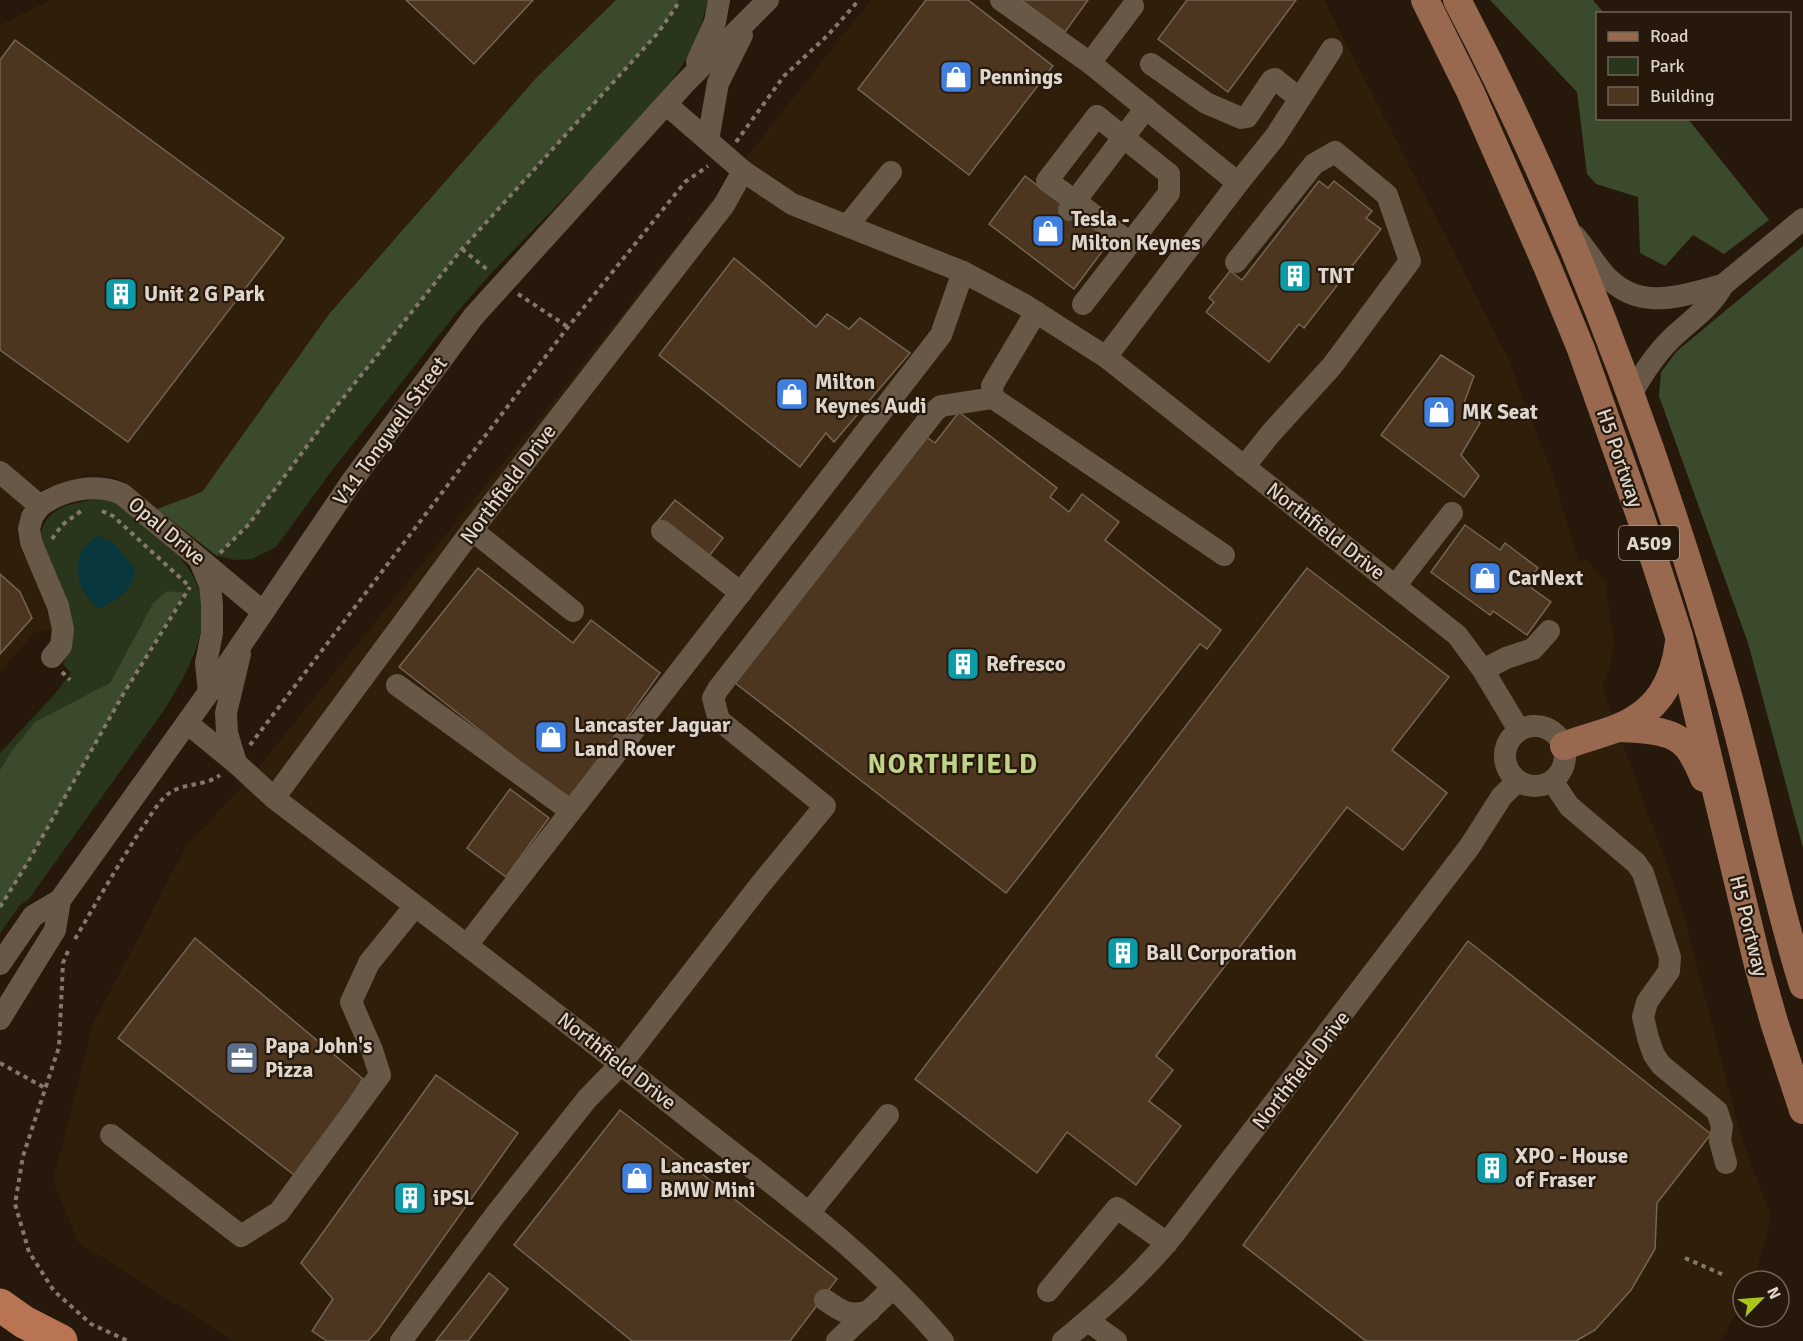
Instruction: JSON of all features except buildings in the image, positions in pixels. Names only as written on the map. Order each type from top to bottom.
[{"type":"highway","points":[[0,1305],[24,1322],[61,1341]]},
{"type":"main road","name":"H5 Portway","points":[[1425,0],[1466,81],[1517,194],[1581,349],[1630,488],[1679,636],[1774,1022],[1803,1110]]},
{"type":"main road","name":"H5 Portway","points":[[1457,0],[1492,66],[1563,220],[1591,288],[1665,488],[1748,766],[1803,985]]},
{"type":"main road","name":"A509","points":[[1619,728],[1655,704],[1664,691],[1676,664],[1679,636]]},
{"type":"main road","name":"A509","points":[[1619,728],[1648,730],[1670,735],[1688,746],[1726,832]]},
{"type":"main road","points":[[1564,746],[1619,728]]},
{"type":"street","points":[[684,84],[706,44],[715,22],[719,0]]},
{"type":"street","points":[[1002,0],[1123,88],[1238,183]]},
{"type":"street","points":[[708,140],[718,83],[761,5]]},
{"type":"street","name":"V11 Tongwell Street","points":[[0,964],[33,916],[60,900],[187,723],[300,554],[473,317],[684,84],[761,5]]},
{"type":"street","points":[[1090,63],[1133,6]]},
{"type":"street","points":[[1107,357],[1275,137],[1332,49]]},
{"type":"street","points":[[1151,64],[1206,103],[1241,118],[1247,117],[1272,80],[1275,79],[1299,98]]},
{"type":"street","name":"Northfield Drive","points":[[667,105],[743,171],[792,204],[963,272],[1036,312],[1107,357],[1457,635],[1483,670],[1520,730]]},
{"type":"street","points":[[1067,202],[1124,138],[1146,108]]},
{"type":"street","points":[[1067,202],[1097,116],[1169,174],[1169,193],[1083,304]]},
{"type":"street","points":[[1236,262],[1314,164],[1335,152],[1387,195],[1410,261],[1332,366],[1271,433],[1244,467]]},
{"type":"street","name":"Northfield Drive","points":[[274,798],[472,530],[723,205],[743,171]]},
{"type":"street","points":[[848,225],[891,172]]},
{"type":"street","points":[[1067,202],[1130,243]]},
{"type":"street","points":[[1631,394],[1648,364],[1716,297],[1723,285],[1803,219]]},
{"type":"street","points":[[1563,220],[1603,273],[1630,294],[1664,299],[1681,297],[1723,285]]},
{"type":"street","points":[[467,945],[941,335],[963,272]]},
{"type":"street","points":[[993,399],[993,386],[996,379],[1036,312]]},
{"type":"street","points":[[401,1341],[496,1214],[587,1099],[621,1064],[760,885],[825,806],[719,720],[713,698],[717,689],[935,411],[941,406],[993,399],[1224,555]]},
{"type":"street","points":[[0,472],[40,506],[32,517],[31,542],[58,606],[63,629],[59,661]]},
{"type":"street","name":"Opal Drive","points":[[40,506],[63,493],[91,488],[111,489],[133,502],[200,570],[263,612]]},
{"type":"street","points":[[1395,586],[1452,513]]},
{"type":"street","points":[[472,530],[573,611]]},
{"type":"street","points":[[662,531],[741,593]]},
{"type":"street","points":[[200,570],[210,585],[212,604],[212,633],[206,663],[208,692]]},
{"type":"street","points":[[1483,670],[1506,658],[1533,649],[1549,632]]},
{"type":"street","points":[[236,764],[227,733],[226,713],[244,638]]},
{"type":"street","points":[[397,686],[571,811]]},
{"type":"street","name":"Northfield Drive","points":[[187,723],[274,798],[621,1064],[809,1213],[853,1249],[921,1315],[943,1341]]},
{"type":"street","points":[[1528,727],[1545,728],[1553,732],[1564,746],[1564,766],[1560,775],[1553,782],[1535,787],[1518,781],[1506,765],[1507,746],[1520,730],[1528,727]]},
{"type":"street","name":"Northfield Drive","points":[[1063,1341],[1147,1267],[1167,1243],[1333,1029],[1470,846],[1502,796],[1518,781]]},
{"type":"street","points":[[1553,782],[1569,806],[1636,862],[1643,873],[1670,957],[1669,971],[1647,1002],[1643,1017],[1648,1038],[1654,1055],[1662,1065],[1717,1111],[1722,1126],[1720,1141],[1726,1163]]},
{"type":"street","name":"V11 Tongwell Street","points":[[0,1018],[55,930],[60,900]]},
{"type":"street","points":[[111,1135],[241,1236],[279,1212],[380,1075],[351,1002],[369,963],[415,906]]},
{"type":"street","points":[[809,1213],[888,1115]]},
{"type":"street","points":[[1048,1291],[1117,1208],[1167,1243]]},
{"type":"street","points":[[837,1341],[893,1288]]},
{"type":"street","points":[[825,1300],[844,1312],[856,1315],[870,1311]]},
{"type":"street","points":[[1088,1321],[1116,1341]]},
{"type":"path","points":[[0,907],[125,691],[200,570],[249,524],[339,403],[462,249],[657,34],[676,8],[679,0]]},
{"type":"path","points":[[128,1341],[92,1324],[54,1291],[29,1252],[15,1204],[23,1156],[54,1065],[61,1033],[63,963],[103,891],[160,802],[180,788],[211,782],[236,764],[568,327],[685,182],[725,155],[784,76],[828,35],[859,0]]},
{"type":"path","points":[[50,547],[56,532],[62,525],[81,511],[89,509]]},
{"type":"path","points":[[98,509],[200,570]]},
{"type":"path","points":[[59,661],[61,670],[70,680]]},
{"type":"path","points":[[0,1064],[45,1088]]},
{"type":"path","points":[[1685,1258],[1726,1276]]},
{"type":"shaded area","points":[[50,0],[616,0],[537,77],[329,314],[202,492],[157,509],[117,478],[102,474],[88,474],[40,491],[31,498],[18,523],[17,541],[47,600],[53,629],[34,633],[0,672],[0,25]]},
{"type":"shaded area","points":[[871,0],[1324,0],[1507,356],[1552,473],[1579,562],[1587,560],[1605,582],[1614,644],[1610,667],[1602,687],[1681,904],[1740,1133],[1771,1217],[1757,1269],[1731,1269],[1731,1322],[1720,1341],[234,1341],[78,1242],[53,1180],[94,1022],[186,847],[252,776]]},
{"type":"green space","points":[[616,0],[679,0],[657,34],[462,249],[339,403],[249,524],[217,556],[157,509],[202,492],[329,314],[537,77]]},
{"type":"green space","points":[[679,0],[708,0],[697,40],[670,83],[609,152],[494,270],[458,311],[333,469],[276,547],[252,559],[236,560],[217,556],[249,524],[339,403],[462,249],[657,34],[676,8]]},
{"type":"green space","points":[[1490,0],[1593,0],[1603,12],[1596,12],[1596,120],[1689,120],[1769,220],[1724,254],[1693,235],[1665,266],[1640,253],[1638,197],[1596,184],[1587,174],[1577,92]]},
{"type":"green space","points":[[1803,246],[1803,848],[1748,643],[1659,396],[1661,372],[1677,351]]},
{"type":"green space","points":[[99,499],[117,503],[128,509],[188,568],[198,586],[202,604],[199,640],[184,676],[165,709],[28,900],[20,905],[0,933],[0,907],[125,691],[185,594],[167,591],[153,603],[110,683],[11,752],[0,770],[0,753],[54,695],[71,673],[63,664],[69,647],[40,536],[43,526],[54,512],[62,508],[79,502]]},
{"type":"green space","points":[[167,591],[185,593],[125,691],[0,907],[0,770],[35,722],[110,683],[153,603]]},
{"type":"water","points":[[98,536],[114,543],[135,569],[128,589],[111,603],[98,608],[84,591],[78,571],[78,561],[88,543]]},
{"type":"place","name":"Pennings","points":[[956,77]]},
{"type":"place","name":"Tesla - Milton Keynes","points":[[1048,231]]},
{"type":"place","name":"TNT","points":[[1295,276]]},
{"type":"place","name":"Unit 2 G Park","points":[[121,294]]},
{"type":"place","name":"Milton Keynes Audi","points":[[792,394]]},
{"type":"place","name":"MK Seat","points":[[1439,412]]},
{"type":"place","name":"CarNext","points":[[1485,578]]},
{"type":"place","name":"Refresco","points":[[963,664]]},
{"type":"place","name":"Lancaster Jaguar Land Rover","points":[[551,737]]},
{"type":"place","name":"Ball Corporation","points":[[1123,953]]},
{"type":"place","name":"Papa John's Pizza","points":[[242,1058]]},
{"type":"place","name":"XPO - House of Fraser","points":[[1492,1168]]},
{"type":"place","name":"Lancaster BMW Mini","points":[[637,1178]]},
{"type":"place","name":"iPSL","points":[[410,1198]]},
{"type":"district","name":"NORTHFIELD","points":[[953,764]]}]
